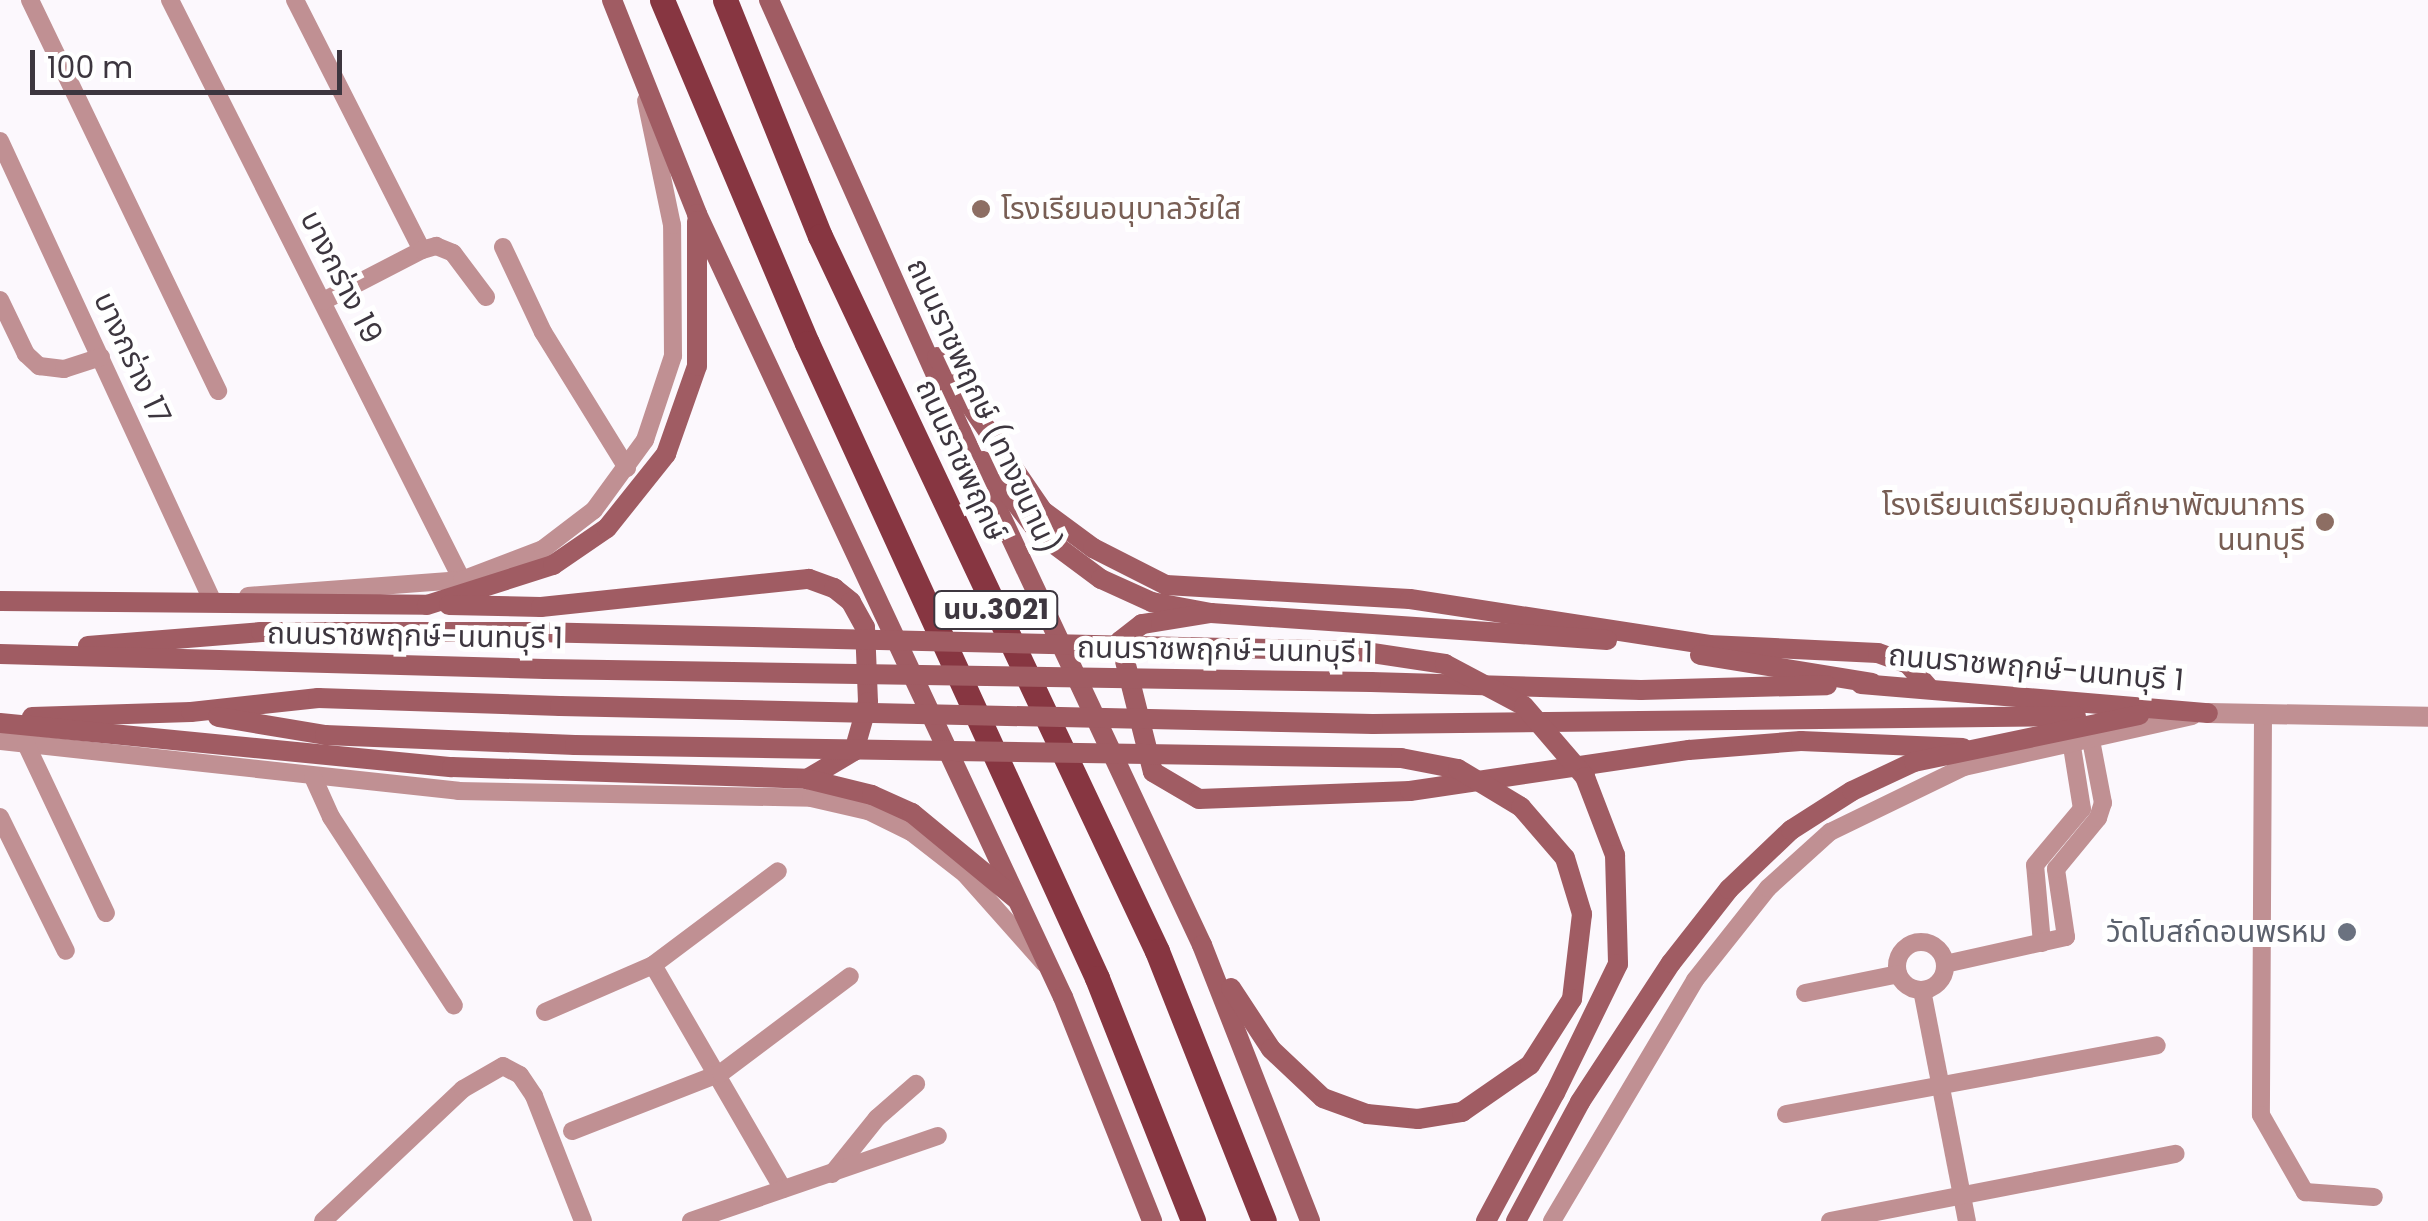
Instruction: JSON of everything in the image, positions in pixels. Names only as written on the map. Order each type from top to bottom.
[{"type":"main road","name":"นบ.3021","points":[[612,0],[697,214],[1051,970],[1148,1220]]},
{"type":"main road","name":"นบ.3021","points":[[662,0],[807,343],[1097,978],[1193,1221]]},
{"type":"main road","name":"ถนนราชพฤกษ์","points":[[725,0],[820,236],[1158,951],[1264,1221]]},
{"type":"main road","name":"ถนนราชพฤกษ์ (ทางขนาน)","points":[[769,0],[960,432],[1202,945],[1310,1221]]},
{"type":"main road","points":[[427,605],[553,565],[607,528],[666,454],[697,366],[697,214]]},
{"type":"main road","points":[[914,327],[1044,511],[1093,548],[1166,585],[1410,599],[1709,645],[1878,653],[1908,664],[1928,687]]},
{"type":"main road","points":[[960,432],[1039,533],[1071,558],[1152,602],[1211,613],[1608,640],[1872,683]]},
{"type":"main road","points":[[0,601],[220,600],[313,607],[541,607],[809,579],[834,588],[851,602],[866,628],[868,702],[854,751],[806,779]]},
{"type":"main road","points":[[1211,613],[1142,624],[1120,642],[1154,772],[1199,799],[1410,791],[1671,752],[1801,742],[1964,748]]},
{"type":"main road","points":[[1,654],[261,632],[533,632],[1359,651],[1445,664],[1524,706],[1585,777],[1615,855],[1618,964],[1486,1221]]},
{"type":"main road","name":"ถนนราชพฤกษ์-นนทบุรี 1","points":[[1,654],[545,669],[1641,690],[1872,683],[2208,713]]},
{"type":"main road","name":"ถนนราชพฤกษ์-นนทบุรี 1","points":[[0,720],[191,712],[318,698],[1374,724],[2208,713]]},
{"type":"main road","points":[[191,712],[325,734],[575,745],[1402,758],[1458,769],[1521,807],[1566,858],[1582,914],[1572,999],[1530,1065],[1462,1112],[1418,1119],[1366,1114],[1323,1098],[1271,1048],[1202,945]]},
{"type":"main road","points":[[1516,1221],[1580,1102],[1671,963],[1729,889],[1791,830],[1852,790],[1964,748],[2138,715]]},
{"type":"main road","points":[[0,720],[452,767],[806,779],[872,795],[912,813],[1020,903]]},
{"type":"street","points":[[30,0],[218,391]]},
{"type":"street","name":"บางกร่าง 19","points":[[170,0],[462,580]]},
{"type":"street","points":[[294,0],[422,250]]},
{"type":"street","points":[[220,600],[462,580],[543,549],[594,510],[645,440],[673,356],[672,225],[641,78]]},
{"type":"street","name":"บางกร่าง 17","points":[[0,141],[220,600]]},
{"type":"street","points":[[323,301],[436,246],[453,253],[486,297]]},
{"type":"street","points":[[504,248],[543,332],[627,468]]},
{"type":"street","points":[[0,300],[26,354],[39,366],[64,370],[102,357]]},
{"type":"street","points":[[1552,1221],[1695,980],[1768,888],[1830,832],[1874,806],[1964,767],[2080,738],[2208,713]]},
{"type":"street","name":"ถนนราชพฤกษ์-นนทบุรี 1","points":[[2208,713],[2428,717]]},
{"type":"street","points":[[2263,714],[2262,1115],[2305,1192],[2374,1197]]},
{"type":"street","points":[[1945,964],[2066,937],[2056,869],[2098,818],[2102,802],[2080,738]]},
{"type":"street","points":[[2042,943],[2035,865],[2082,809],[2080,738]]},
{"type":"street","points":[[0,741],[458,792],[811,798],[868,811],[911,832],[965,874],[1051,970]]},
{"type":"street","points":[[26,744],[106,914]]},
{"type":"street","points":[[312,777],[331,817],[454,1006]]},
{"type":"street","points":[[0,817],[66,951]]},
{"type":"street","points":[[545,1012],[653,965],[778,871]]},
{"type":"street","points":[[1898,974],[1902,951],[1916,942],[1932,944],[1945,964],[1942,979],[1922,990]]},
{"type":"street","points":[[653,965],[721,1073],[783,1189]]},
{"type":"street","points":[[1804,993],[1898,974],[1922,990],[1967,1221]]},
{"type":"street","points":[[572,1132],[721,1073],[850,976]]},
{"type":"street","points":[[1786,1114],[2157,1044]]},
{"type":"street","points":[[323,1221],[464,1088],[503,1066],[520,1075],[534,1096],[581,1220]]},
{"type":"street","points":[[832,1174],[916,1084]]},
{"type":"street","points":[[690,1221],[938,1136]]},
{"type":"street","points":[[1830,1221],[2176,1154]]},
{"type":"place","name":"โรงเรียนอนุบาลวัยใส","points":[[981,209]]},
{"type":"place","name":"โรงเรียนเตรียมอุดมศึกษาพัฒนาการ นนทบุรี","points":[[2325,522]]},
{"type":"place","name":"วัดโบสถ์ดอนพรหม","points":[[2347,932]]}]
